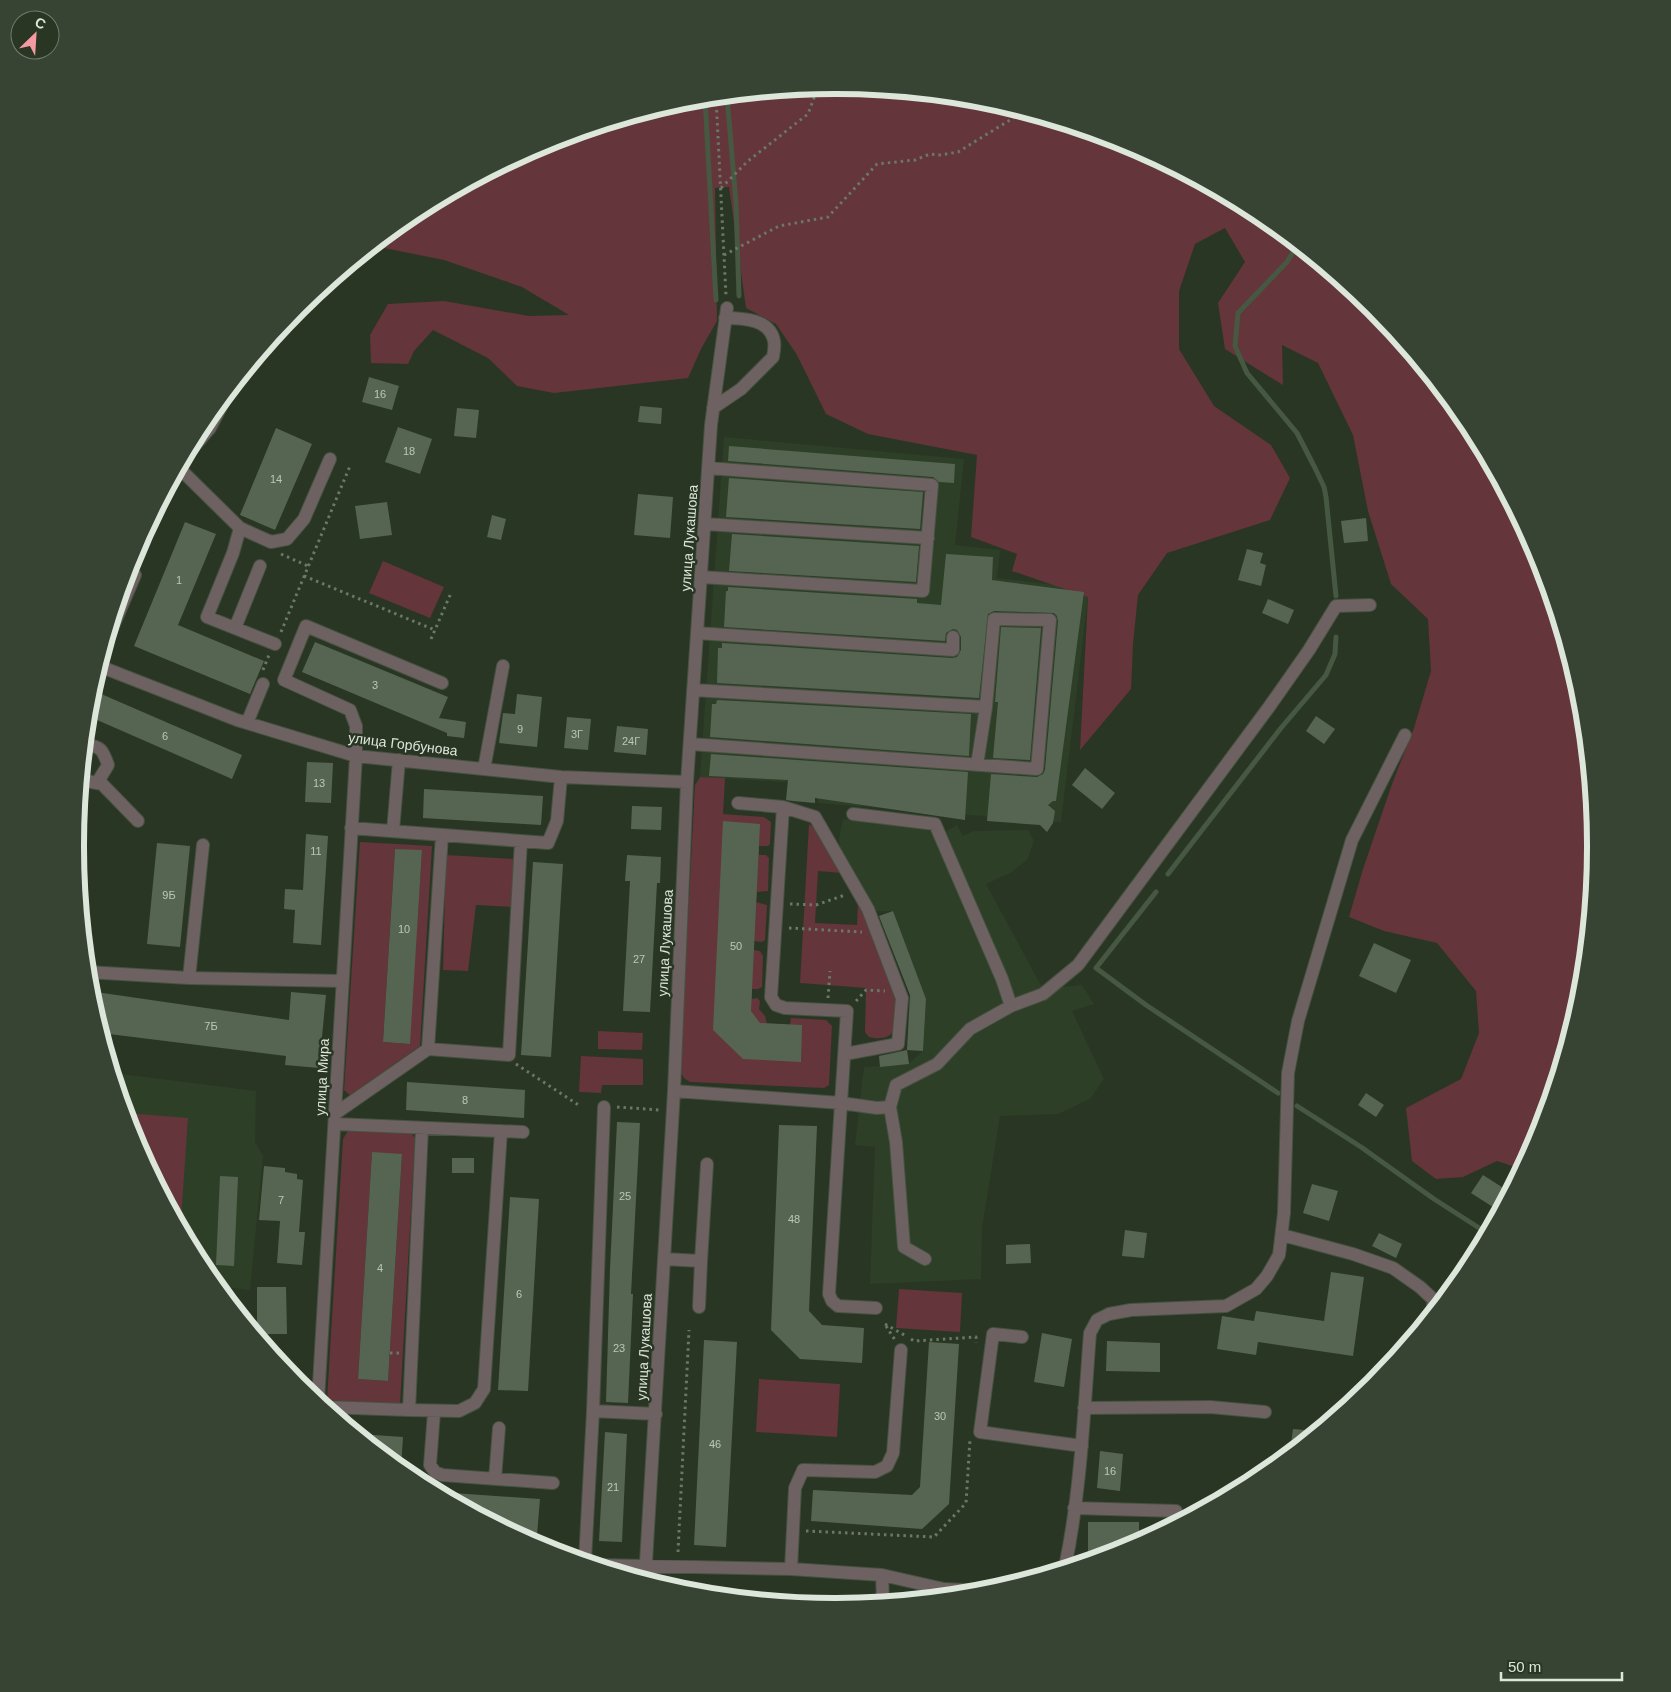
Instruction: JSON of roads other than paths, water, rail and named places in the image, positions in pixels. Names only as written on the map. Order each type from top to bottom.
[{"type":"street","name":"улица Лукашова","points":[[646,1573],[673,1111],[687,782],[713,408],[726,313],[758,322],[769,329],[774,342],[773,357],[741,389],[713,408]]},
{"type":"street","points":[[183,472],[240,528],[272,542],[287,539],[304,519],[330,459]]},
{"type":"street","points":[[701,577],[922,591],[932,485],[708,468]]},
{"type":"street","points":[[704,524],[928,538]]},
{"type":"street","points":[[240,528],[207,617],[275,644]]},
{"type":"street","points":[[235,628],[260,566]]},
{"type":"street","points":[[925,1259],[904,1247],[896,1142],[890,1108],[896,1085],[937,1064],[970,1029],[1011,1006],[1043,994],[1078,965],[1269,707],[1309,650],[1336,606],[1370,605]]},
{"type":"street","points":[[690,744],[977,765],[1037,769],[1050,620],[994,619],[986,708],[977,765]]},
{"type":"street","name":"улица Мира","points":[[319,1391],[356,756],[356,726],[350,710],[284,680],[306,626],[442,683]]},
{"type":"street","points":[[697,633],[953,650],[953,637]]},
{"type":"street","points":[[484,769],[503,666]]},
{"type":"street","name":"улица Горбунова","points":[[105,668],[247,723],[356,756],[561,777],[687,782]]},
{"type":"street","points":[[247,723],[262,679]]},
{"type":"street","points":[[694,690],[986,708]]},
{"type":"street","points":[[1066,1561],[1071,1541],[1082,1446],[1090,1333],[1097,1320],[1109,1314],[1131,1310],[1226,1306],[1256,1289],[1267,1276],[1279,1255],[1282,1235],[1288,1073],[1298,1021],[1352,840],[1405,735]]},
{"type":"street","points":[[90,745],[96,746],[104,752],[108,765],[97,783]]},
{"type":"street","points":[[393,832],[400,760]]},
{"type":"street","points":[[351,828],[548,844],[557,821],[561,777]]},
{"type":"street","points":[[87,781],[102,784],[138,821]]},
{"type":"street","points":[[738,802],[783,807],[815,817],[868,908],[902,998],[898,1044],[845,1054]]},
{"type":"street","points":[[783,807],[771,997],[776,1005],[785,1008],[848,1011],[829,1294],[832,1301],[838,1306],[876,1308]]},
{"type":"street","points":[[853,814],[935,824],[1002,979],[1011,1006]]},
{"type":"street","points":[[428,1049],[442,835]]},
{"type":"street","points":[[335,1118],[428,1049],[509,1055],[521,842]]},
{"type":"street","points":[[189,978],[203,844]]},
{"type":"street","points":[[95,972],[189,978],[343,981]]},
{"type":"street","points":[[674,1091],[890,1108]]},
{"type":"street","points":[[585,1555],[607,1108]]},
{"type":"street","points":[[335,1118],[422,1128],[523,1132]]},
{"type":"street","points":[[409,1410],[422,1128]]},
{"type":"street","points":[[336,1407],[434,1412],[459,1411],[475,1404],[484,1388],[501,1131]]},
{"type":"street","points":[[699,1307],[707,1164]]},
{"type":"street","points":[[1282,1235],[1353,1254],[1393,1268],[1420,1287],[1434,1302]]},
{"type":"street","points":[[664,1259],[701,1261]]},
{"type":"street","points":[[1022,1338],[993,1334],[980,1432],[1082,1446]]},
{"type":"street","points":[[791,1569],[794,1488],[803,1470],[875,1472],[887,1466],[893,1454],[901,1350]]},
{"type":"street","points":[[1084,1408],[1210,1407],[1264,1412]]},
{"type":"street","points":[[593,1411],[656,1414]]},
{"type":"street","points":[[434,1412],[430,1465],[435,1472],[553,1483]]},
{"type":"street","points":[[495,1478],[499,1428]]},
{"type":"street","points":[[1074,1508],[1176,1511],[1176,1516]]},
{"type":"street","points":[[619,1565],[791,1569],[882,1575],[937,1590]]},
{"type":"street","points":[[882,1575],[883,1596]]},
{"type":"waterway","points":[[728,103],[736,203],[739,296]]},
{"type":"waterway","points":[[705,106],[716,300]]},
{"type":"waterway","points":[[1294,251],[1287,262],[1238,313],[1235,346],[1247,373],[1297,433],[1324,487],[1336,596]]},
{"type":"waterway","points":[[1168,874],[1281,728],[1326,675],[1335,654],[1336,637]]},
{"type":"waterway","points":[[1156,892],[1096,968],[1146,1005],[1278,1093]]},
{"type":"waterway","points":[[1297,1106],[1361,1147],[1434,1199],[1482,1230]]}]
